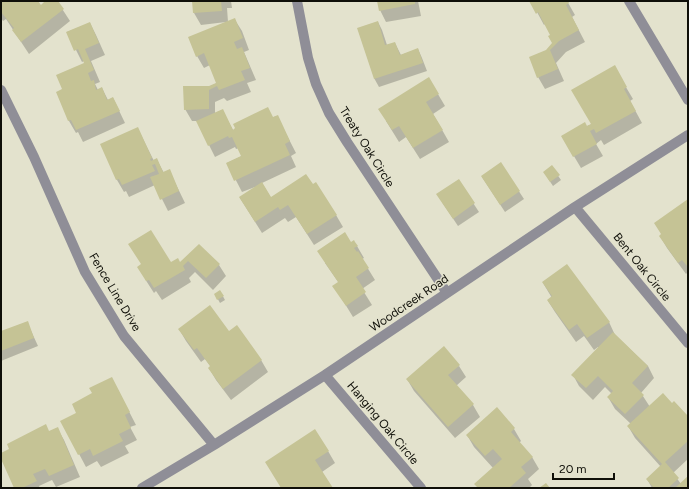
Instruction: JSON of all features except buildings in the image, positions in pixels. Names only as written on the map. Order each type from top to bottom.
[{"type":"street","name":"Treaty Oak Circle","points":[[297,1],[308,58],[316,84],[329,113],[447,293]]},
{"type":"street","points":[[629,1],[688,100]]},
{"type":"street","name":"Fence Line Drive","points":[[1,90],[34,157],[85,272],[124,336],[214,445]]},
{"type":"street","name":"Woodcreek Road","points":[[142,488],[214,445],[325,375],[576,207],[688,135]]},
{"type":"street","name":"Bent Oak Circle","points":[[576,207],[688,343]]},
{"type":"street","name":"Hanging Oak Circle","points":[[325,375],[421,488]]}]
